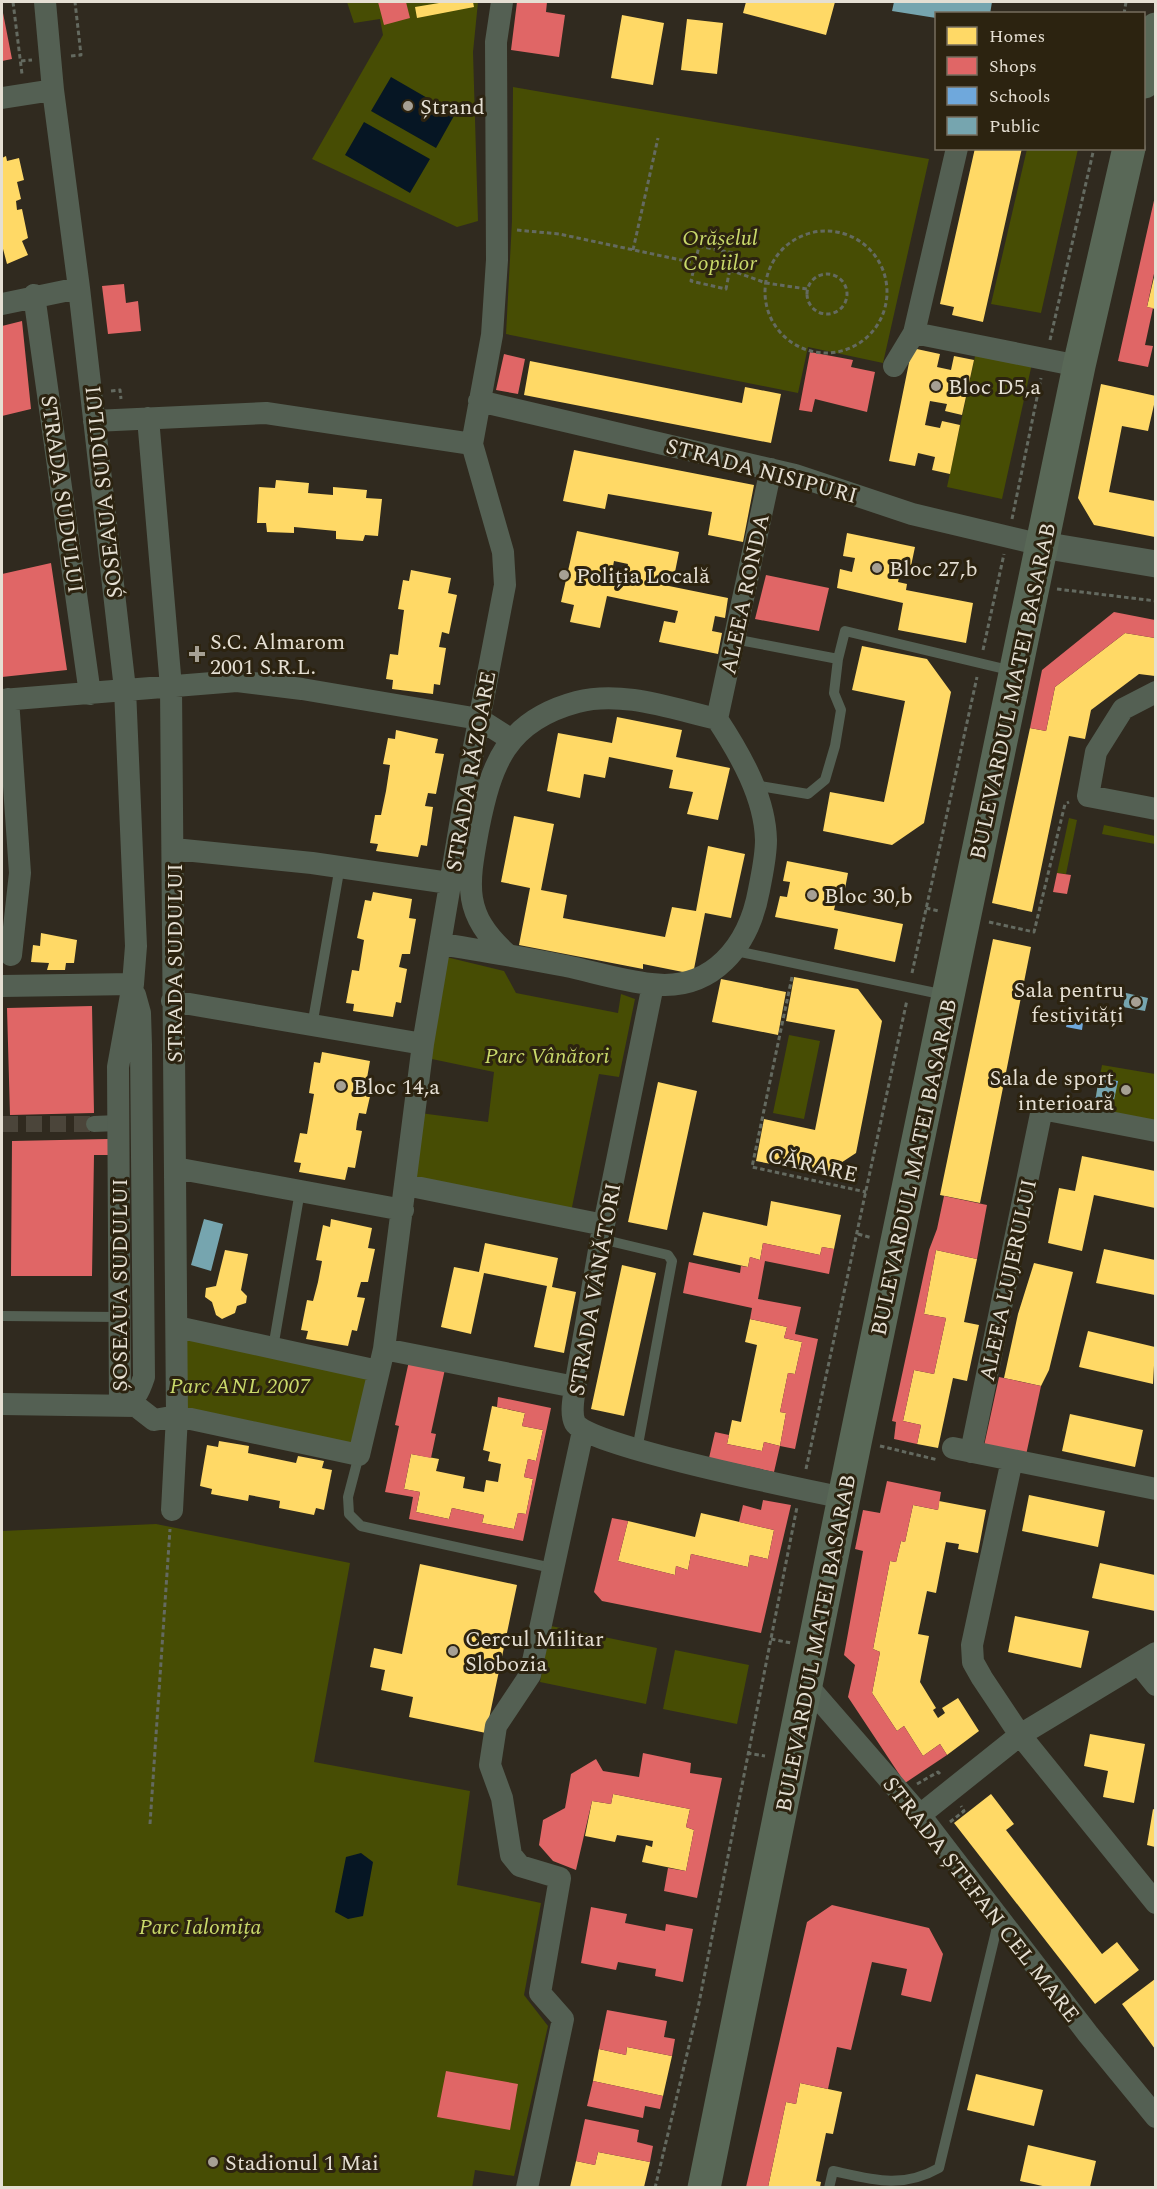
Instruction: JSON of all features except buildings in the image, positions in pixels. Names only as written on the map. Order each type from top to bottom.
[{"type":"main road","points":[[1145,73],[1155,29]]},
{"type":"main road","name":"BULEVARDUL MATEI BASARAB","points":[[704,2187],[1078,366],[1129,150]]},
{"type":"street","name":"ȘOSEAUA SUDULUI","points":[[45,2],[52,90],[79,288],[125,689],[136,946],[133,984],[118,1067],[120,1405],[131,1402],[139,1392],[144,1377],[141,1045],[140,1013],[133,984]]},
{"type":"street","name":"STRADA RĂZOARE","points":[[359,1455],[384,1348],[423,1044],[449,883],[505,585],[503,552],[472,444],[492,335],[497,228],[496,42],[502,2]]},
{"type":"street","points":[[2,98],[52,90]]},
{"type":"street","points":[[894,366],[914,333],[957,150]]},
{"type":"street","points":[[2,304],[79,288]]},
{"type":"street","name":"STRADA SUDULUI","points":[[34,296],[90,694]]},
{"type":"street","points":[[914,333],[1078,366]]},
{"type":"street","name":"STRADA NISIPURI","points":[[480,401],[771,469],[832,485],[912,514],[1042,545]]},
{"type":"street","points":[[94,421],[266,413],[472,444]]},
{"type":"street","name":"STRADA SUDULUI","points":[[148,418],[171,687],[174,849],[172,1001],[177,1327],[177,1416],[171,1510]]},
{"type":"street","name":"ALEEA RONDA","points":[[717,719],[771,469]]},
{"type":"street","points":[[1042,545],[1155,564]]},
{"type":"street","points":[[11,955],[11,874],[5,700],[237,681],[302,689],[479,719],[512,740]]},
{"type":"street","points":[[1155,692],[1123,709],[1096,752],[1088,796],[1155,809]]},
{"type":"street","points":[[440,944],[507,954],[653,985],[686,981],[712,971],[736,951],[755,909],[766,841],[763,814],[752,784],[733,744],[717,719],[629,699],[606,698],[578,702],[552,711],[530,723],[512,740],[490,777],[470,883],[477,918],[487,937],[507,954]]},
{"type":"street","points":[[174,849],[340,866],[449,883]]},
{"type":"street","points":[[2,986],[133,984]]},
{"type":"street","name":"STRADA VÂNĂTORI","points":[[653,985],[603,1232],[575,1387],[573,1409],[575,1423],[583,1431],[636,1450],[844,1498]]},
{"type":"street","points":[[172,1001],[423,1044]]},
{"type":"street","name":"ALEEA LUJERULUI","points":[[1012,1460],[962,1450],[1042,1109],[1155,1131]]},
{"type":"street","points":[[94,1124],[118,1123]]},
{"type":"street","points":[[175,1168],[403,1210]]},
{"type":"street","points":[[406,1185],[603,1232]]},
{"type":"street","points":[[177,1327],[378,1371]]},
{"type":"street","points":[[384,1348],[575,1387]]},
{"type":"street","points":[[2,1404],[136,1406],[154,1420],[177,1416],[359,1455]]},
{"type":"street","points":[[527,2187],[562,2019],[540,1993],[560,1878],[520,1866],[511,1855],[502,1798],[490,1765],[496,1726],[530,1675],[583,1431]]},
{"type":"street","points":[[1155,1489],[1012,1460],[972,1645],[973,1662],[1020,1735],[1155,1902]]},
{"type":"street","points":[[920,1815],[1020,1735],[1147,1658],[1155,1685]]},
{"type":"street","name":"STRADA ȘTEFAN CEL MARE","points":[[806,1684],[920,1815],[1155,2117]]},
{"type":"lane","points":[[752,784],[808,794],[825,780],[835,746],[841,710],[834,693],[838,659],[845,631],[1016,672]]},
{"type":"lane","points":[[734,639],[838,659]]},
{"type":"lane","points":[[312,1026],[340,866]]},
{"type":"lane","points":[[736,951],[948,996]]},
{"type":"lane","points":[[273,1348],[300,1191]]},
{"type":"lane","points":[[603,1232],[668,1255],[672,1262],[636,1450]]},
{"type":"lane","points":[[2,1316],[118,1317]]},
{"type":"lane","points":[[359,1455],[348,1497],[349,1514],[361,1526],[552,1568]]},
{"type":"lane","points":[[829,2187],[833,2171],[894,2184],[923,2179],[939,2168],[999,1919]]},
{"type":"path","points":[[13,2],[24,94]]},
{"type":"path","points":[[75,2],[81,55]]},
{"type":"path","points":[[633,250],[658,138]]},
{"type":"path","points":[[1017,492],[1094,150]]},
{"type":"path","points":[[497,228],[559,234],[695,263]]},
{"type":"path","points":[[820,231],[840,232],[859,240],[874,253],[884,271],[888,291],[885,311],[876,329],[862,343],[843,352],[824,354],[794,345],[780,333],[768,310],[766,283],[772,264],[784,248],[792,242],[801,236],[820,231]]},
{"type":"path","points":[[699,246],[733,253],[726,289],[691,281],[695,263],[699,246]]},
{"type":"path","points":[[730,270],[766,283],[807,289]]},
{"type":"path","points":[[827,274],[840,278],[844,283],[847,296],[837,312],[824,315],[812,308],[808,302],[807,289],[815,278],[827,274]]},
{"type":"path","points":[[655,2187],[698,2008],[801,1489],[999,577]]},
{"type":"path","points":[[1054,598],[1057,589],[1155,601]]},
{"type":"path","points":[[982,920],[1034,932],[1065,804],[1088,796]]},
{"type":"path","name":"CĂRARE","points":[[795,963],[752,1167],[867,1193]]},
{"type":"path","points":[[150,1824],[171,1510]]},
{"type":"green space","name":"Ștrand","points":[[347,2],[478,2],[473,52],[478,221],[457,227],[312,159],[383,35],[380,19],[354,23]]},
{"type":"green space","name":"Orășelul Copiilor","points":[[513,87],[929,159],[883,363],[808,347],[798,393],[506,334],[512,221]]},
{"type":"green space","points":[[1027,150],[1078,150],[1041,313],[991,304]]},
{"type":"green space","points":[[977,347],[1033,359],[1002,499],[947,487]]},
{"type":"green space","points":[[1069,818],[1077,820],[1066,874],[1057,873]]},
{"type":"green space","points":[[1104,825],[1155,836],[1155,844],[1102,834]]},
{"type":"green space","name":"Parc Vânători","points":[[442,956],[504,971],[516,993],[618,1013],[621,994],[635,999],[619,1077],[599,1074],[571,1212],[410,1181],[420,1113],[488,1122],[494,1072],[427,1058]]},
{"type":"green space","points":[[789,1035],[820,1041],[804,1119],[773,1113]]},
{"type":"green space","name":"Sala de sport interioară","points":[[1102,1065],[1155,1074],[1155,1123],[1093,1111]]},
{"type":"green space","name":"Parc ANL 2007","points":[[177,1327],[378,1371],[359,1455],[177,1416]]},
{"type":"green space","name":"Parc Ialomița","points":[[156,1524],[350,1563],[314,1762],[470,1791],[457,1885],[541,1903],[524,1995],[548,2026],[514,2176],[475,2170],[472,2188],[2,2187],[2,1531]]},
{"type":"green space","points":[[551,1626],[657,1648],[646,1704],[540,1682]]},
{"type":"green space","points":[[675,1650],[749,1665],[737,1724],[663,1709]]},
{"type":"water","points":[[391,77],[455,114],[436,148],[371,111]]},
{"type":"water","points":[[364,122],[430,159],[410,193],[345,155]]},
{"type":"water","points":[[361,1853],[373,1862],[363,1916],[348,1919],[335,1912],[346,1857]]},
{"type":"tunnel","points":[[2,1124],[94,1124]]},
{"type":"place","name":"Ștrand","points":[[408,106]]},
{"type":"place","name":"Bloc D5,a","points":[[936,386]]},
{"type":"place","name":"Bloc 27,b","points":[[877,568]]},
{"type":"place","name":"Poliția Locală","points":[[564,575]]},
{"type":"place","name":"S.C. Almarom 2001 S.R.L.","points":[[197,654]]},
{"type":"place","name":"Bloc 30,b","points":[[812,895]]},
{"type":"place","name":"Sala pentru festivități","points":[[1136,1002]]},
{"type":"place","name":"Bloc 14,a","points":[[341,1086]]},
{"type":"place","name":"Sala de sport interioară","points":[[1126,1090]]},
{"type":"place","name":"Cercul Militar Slobozia","points":[[453,1651]]},
{"type":"place","name":"Stadionul 1 Mai","points":[[213,2162]]}]
